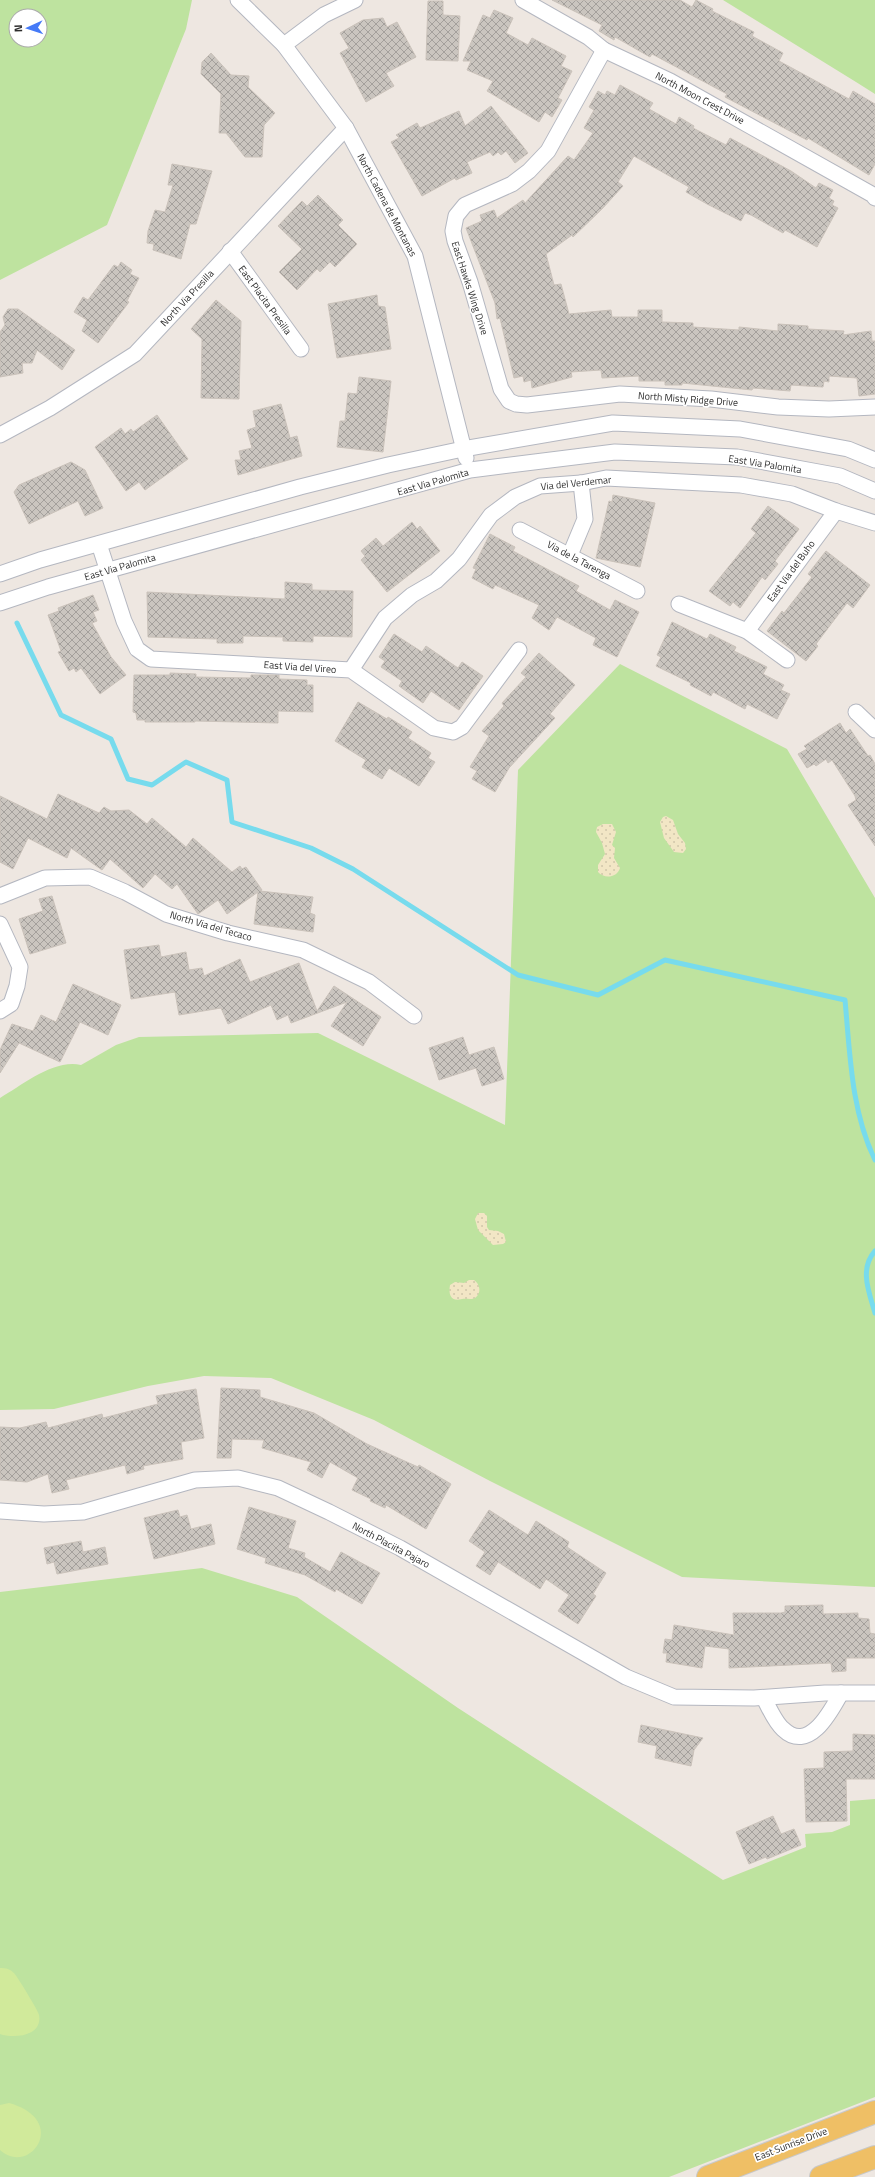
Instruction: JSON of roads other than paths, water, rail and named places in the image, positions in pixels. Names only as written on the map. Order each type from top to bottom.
[{"type":"main road","name":"East Sunrise Drive","points":[[708,2177],[875,2112]]},
{"type":"main road","points":[[821,2177],[875,2156]]},
{"type":"street","name":"North Cadena de Montanas","points":[[238,0],[284,45],[346,128],[415,256],[470,470]]},
{"type":"street","points":[[284,45],[324,15],[355,0]]},
{"type":"street","name":"North Moon Crest Drive","points":[[523,0],[588,37],[604,50],[670,81],[761,131],[873,195],[875,198]]},
{"type":"street","name":"East Hawks Wing Drive","points":[[505,396],[497,379],[470,282],[454,241],[448,220],[456,216],[465,205],[512,184],[529,171],[548,151],[604,50]]},
{"type":"street","name":"North Via Presilla","points":[[0,434],[50,408],[135,354],[346,128]]},
{"type":"street","name":"East Placita Presilla","points":[[230,251],[301,349]]},
{"type":"street","name":"North Misty Ridge Drive","points":[[505,396],[516,404],[527,406],[620,394],[711,399],[778,407],[829,409],[875,408]]},
{"type":"street","points":[[0,574],[40,560],[307,485],[464,449],[613,423],[740,429],[848,449],[875,460]]},
{"type":"street","name":"East Via Palomita","points":[[0,603],[107,571],[470,470],[615,452],[721,457],[737,458],[840,476],[875,490]]},
{"type":"street","name":"Via del Verdemar","points":[[351,670],[385,618],[412,595],[436,581],[459,559],[491,516],[515,497],[540,486],[581,483],[606,478],[741,485],[792,494],[836,511],[875,523]]},
{"type":"street","points":[[570,555],[585,519],[581,483]]},
{"type":"street","name":"East Via del Buho","points":[[747,631],[836,511]]},
{"type":"street","name":"Via de la Tarenga","points":[[520,530],[637,591]]},
{"type":"street","name":"East Via del Vireo","points":[[99,544],[124,620],[137,649],[151,659],[351,670],[434,728],[453,732],[462,727],[519,650]]},
{"type":"street","points":[[679,604],[747,631],[787,660]]},
{"type":"street","points":[[856,712],[875,730]]},
{"type":"street","name":"North Via del Tecaco","points":[[0,896],[45,878],[90,877],[125,892],[166,914],[228,933],[303,950],[369,982],[414,1016]]},
{"type":"street","points":[[0,924],[20,967],[17,986],[11,1004],[0,1010]]},
{"type":"street","name":"North Placiita Pajaro","points":[[0,1511],[44,1514],[84,1512],[195,1480],[238,1478],[278,1488],[400,1548],[626,1677],[674,1697],[764,1698],[841,1693],[875,1693]]},
{"type":"street","points":[[764,1698],[783,1729],[791,1735],[804,1735],[814,1731],[820,1726],[841,1693]]},
{"type":"waterway","points":[[17,623],[61,715],[111,739],[128,779],[152,785],[186,762],[227,780],[232,822],[311,848],[353,869],[518,975],[598,995],[665,960],[845,1000],[850,1061],[856,1102],[867,1141],[875,1160]]},
{"type":"waterway","points":[[875,1251],[867,1265],[866,1273],[868,1289],[875,1313]]}]
